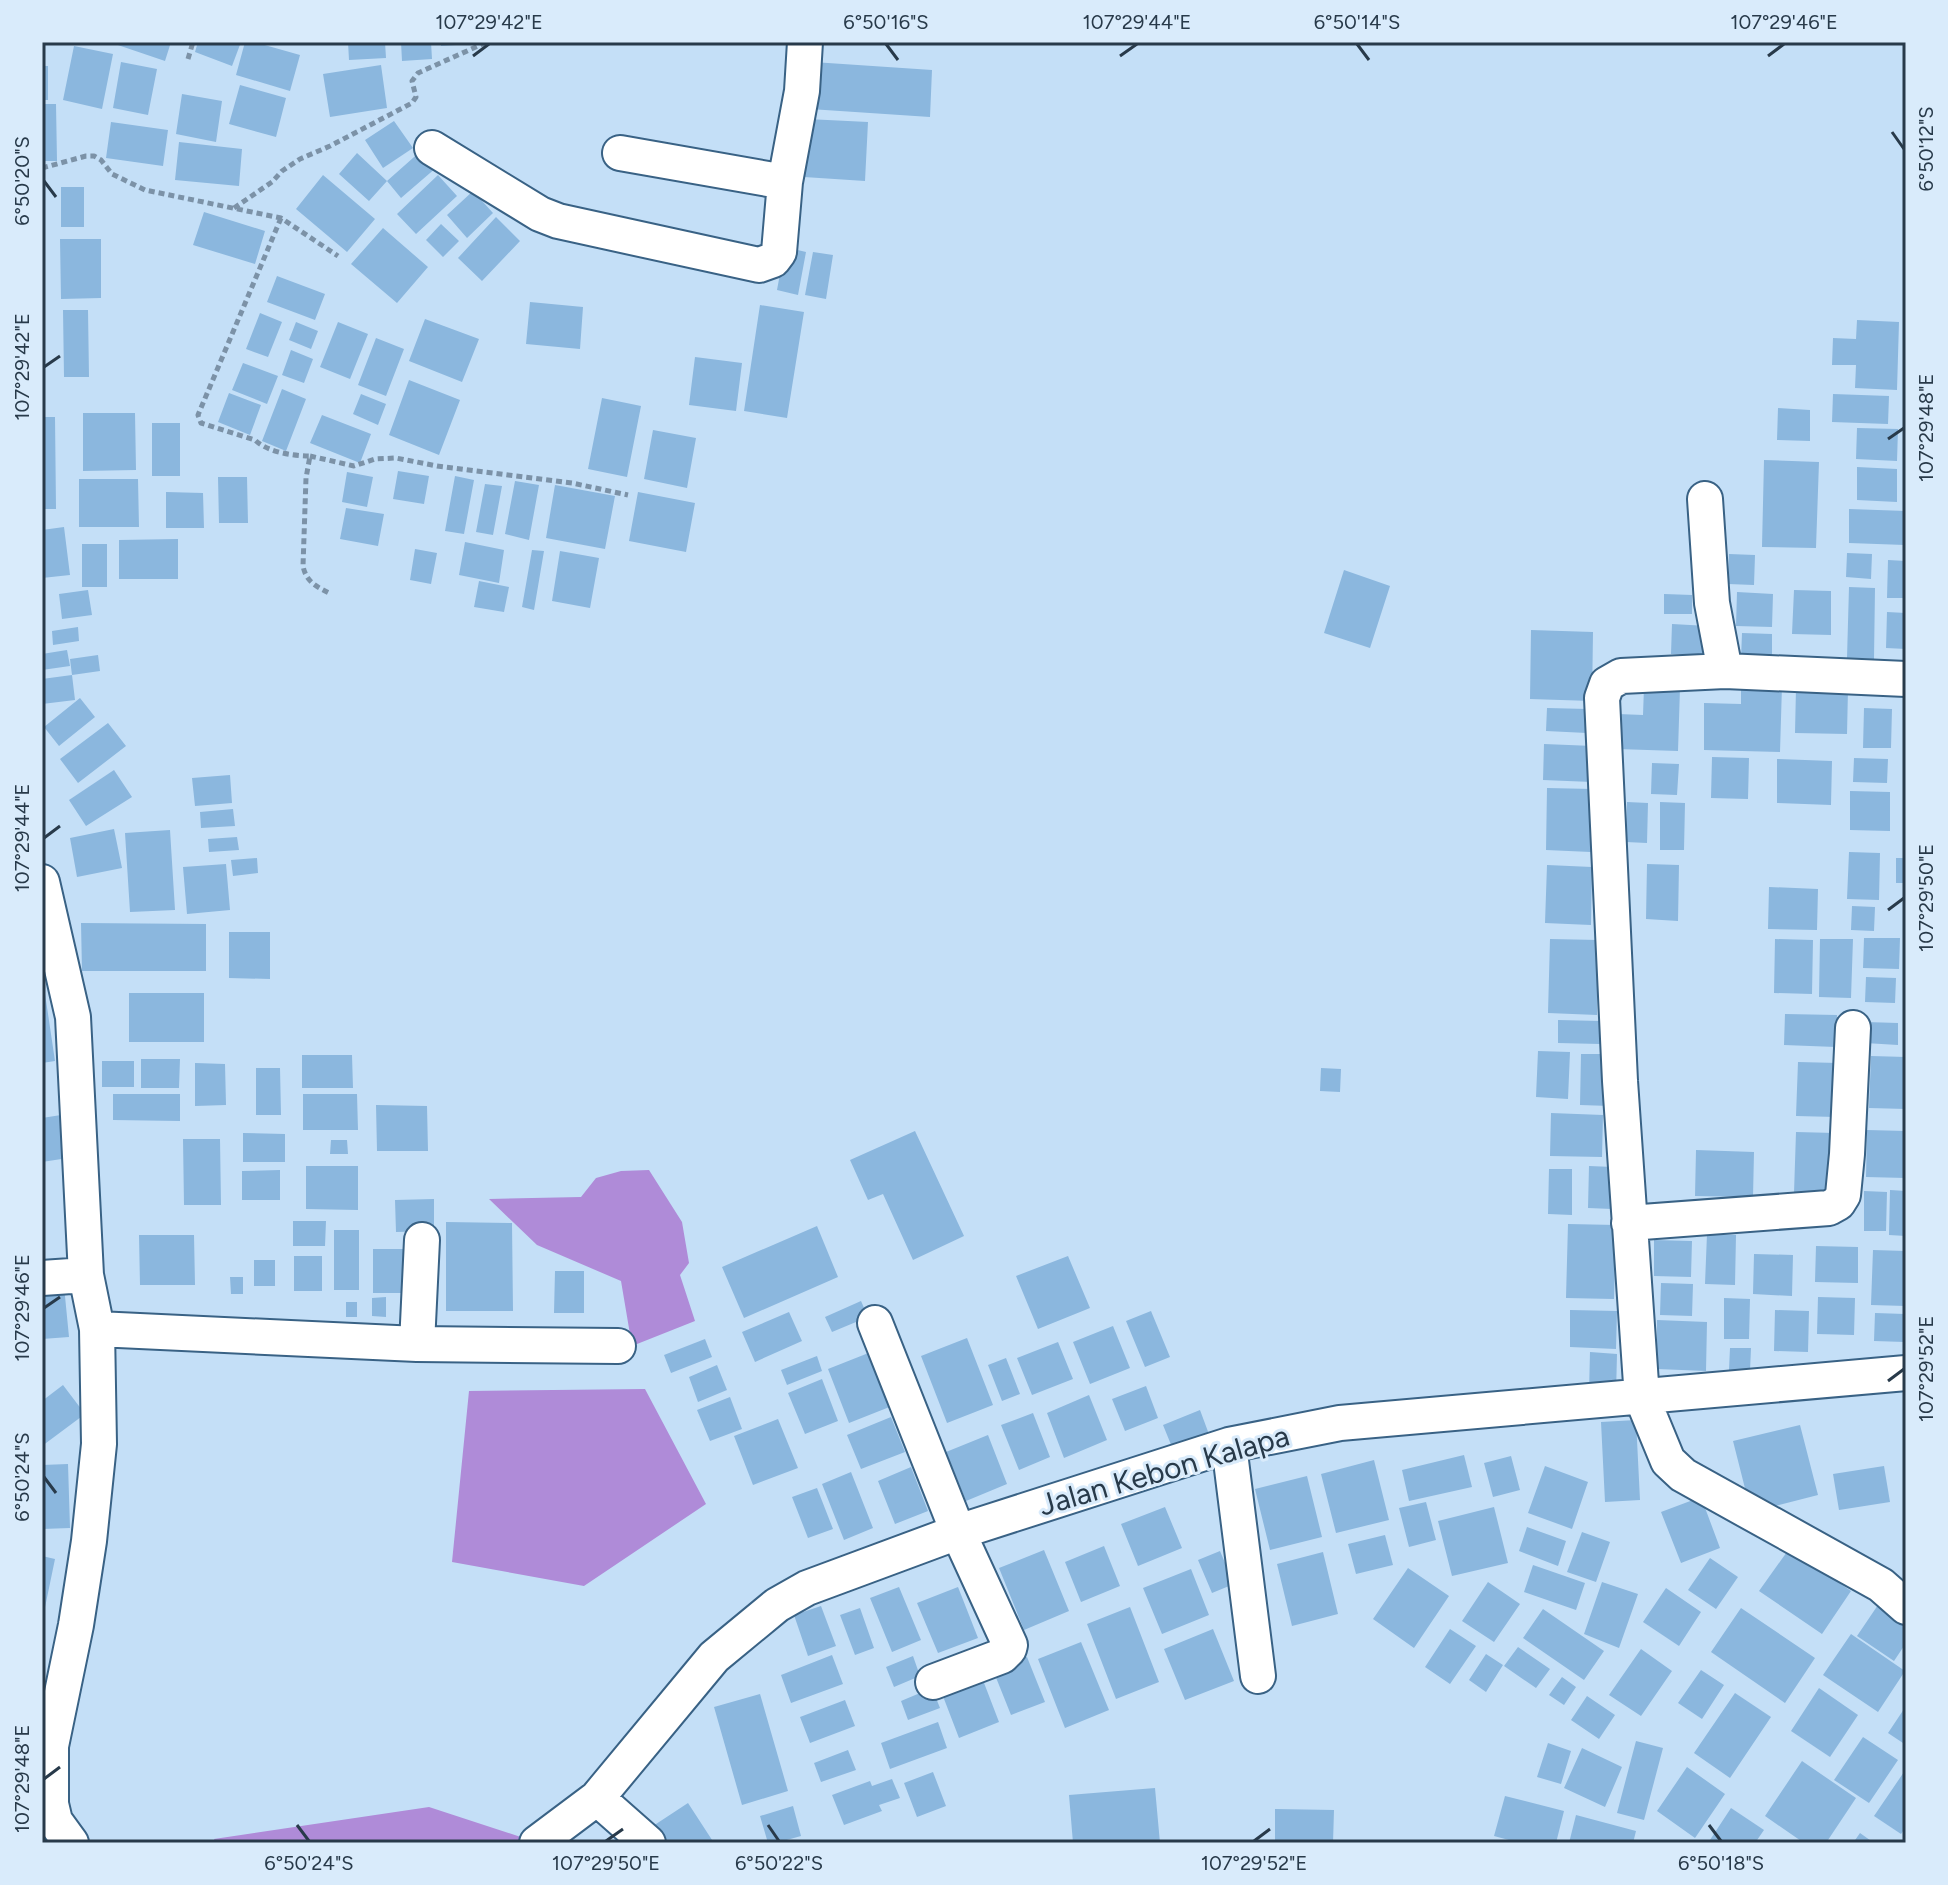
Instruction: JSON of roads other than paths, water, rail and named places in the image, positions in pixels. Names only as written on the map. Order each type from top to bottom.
[{"type":"street","points":[[432,148],[540,214],[558,221],[759,265],[773,260],[779,252],[785,182],[802,91],[805,42]]},
{"type":"street","points":[[620,153],[785,182]]},
{"type":"street","points":[[1705,499],[1712,603],[1725,671]]},
{"type":"street","points":[[1906,679],[1725,671],[1621,676],[1607,684],[1602,698],[1620,1081],[1642,1398],[1668,1461],[1683,1475],[1881,1585],[1906,1607]]},
{"type":"street","points":[[43,892],[73,1017],[86,1275],[97,1329],[99,1444],[89,1541],[76,1625],[51,1746],[51,1804],[55,1821],[71,1843]]},
{"type":"street","points":[[1629,1223],[1829,1208],[1838,1203],[1843,1195],[1847,1154],[1853,1028]]},
{"type":"street","points":[[417,1344],[422,1240]]},
{"type":"street","points":[[42,1278],[86,1275]]},
{"type":"street","points":[[875,1323],[958,1532],[1010,1645],[1002,1656],[933,1682]]},
{"type":"street","points":[[97,1329],[417,1344],[618,1346]]},
{"type":"street","name":"Jalan Kebon Kalapa","points":[[537,1843],[597,1798],[714,1657],[777,1605],[807,1588],[958,1532],[1229,1445],[1340,1423],[1906,1373]]},
{"type":"street","points":[[1229,1445],[1258,1676]]},
{"type":"street","points":[[597,1798],[648,1843]]}]
